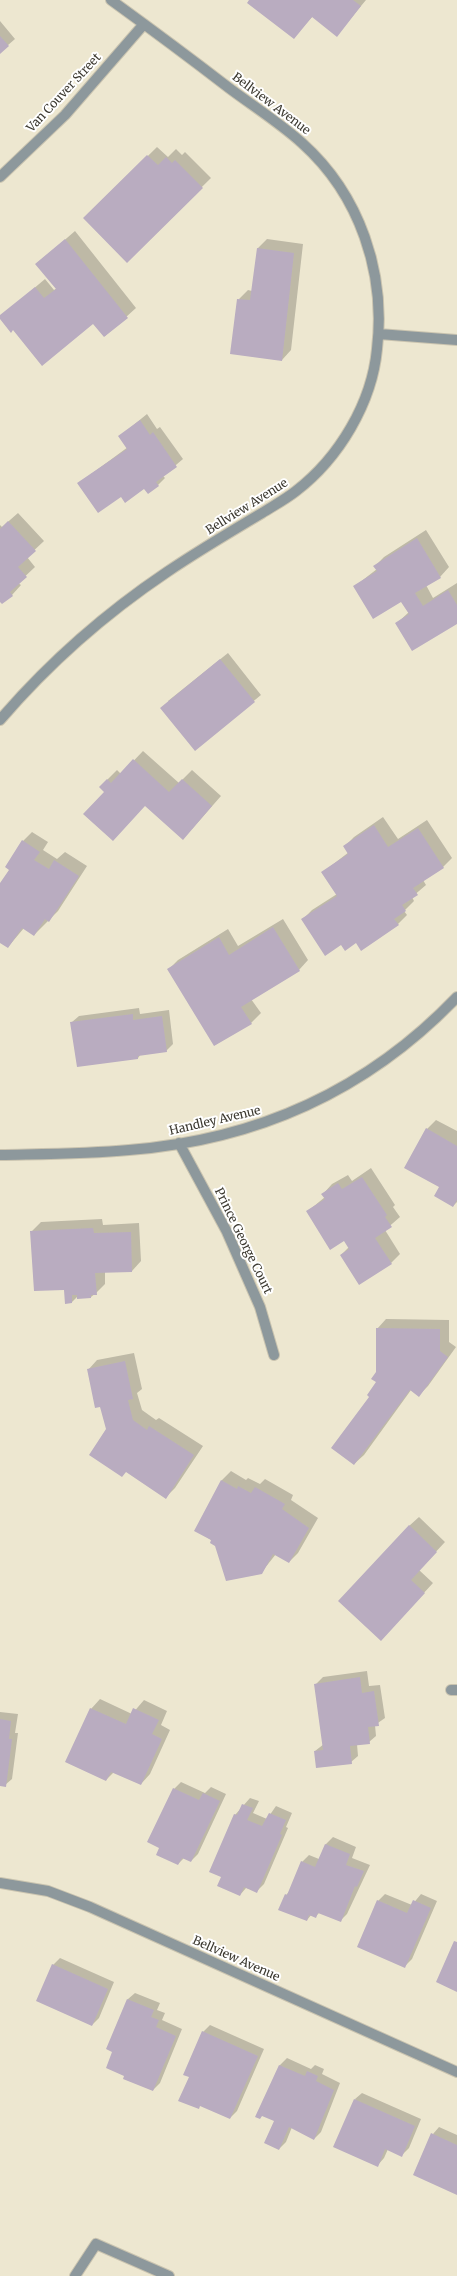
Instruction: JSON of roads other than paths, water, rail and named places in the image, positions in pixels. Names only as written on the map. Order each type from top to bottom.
[{"type":"street","name":"Bellview Avenue","points":[[0,720],[50,666],[118,609],[166,572],[296,491],[323,466],[350,429],[368,394],[376,365],[379,334],[379,299],[374,264],[361,224],[336,180],[302,143],[111,0]]},
{"type":"street","name":"Van Couver Street","points":[[0,177],[65,115],[144,24]]},
{"type":"street","points":[[379,334],[457,340]]},
{"type":"street","name":"Handley Avenue","points":[[0,1156],[130,1150],[179,1143],[245,1129],[295,1112],[343,1088],[400,1049],[438,1017],[457,997]]},
{"type":"street","name":"Prince George Court","points":[[179,1143],[231,1241],[260,1307],[274,1355]]},
{"type":"street","name":"Bellview Avenue","points":[[0,1883],[48,1891],[90,1907],[457,2072]]},
{"type":"street","points":[[75,2276],[96,2244],[169,2276]]}]
